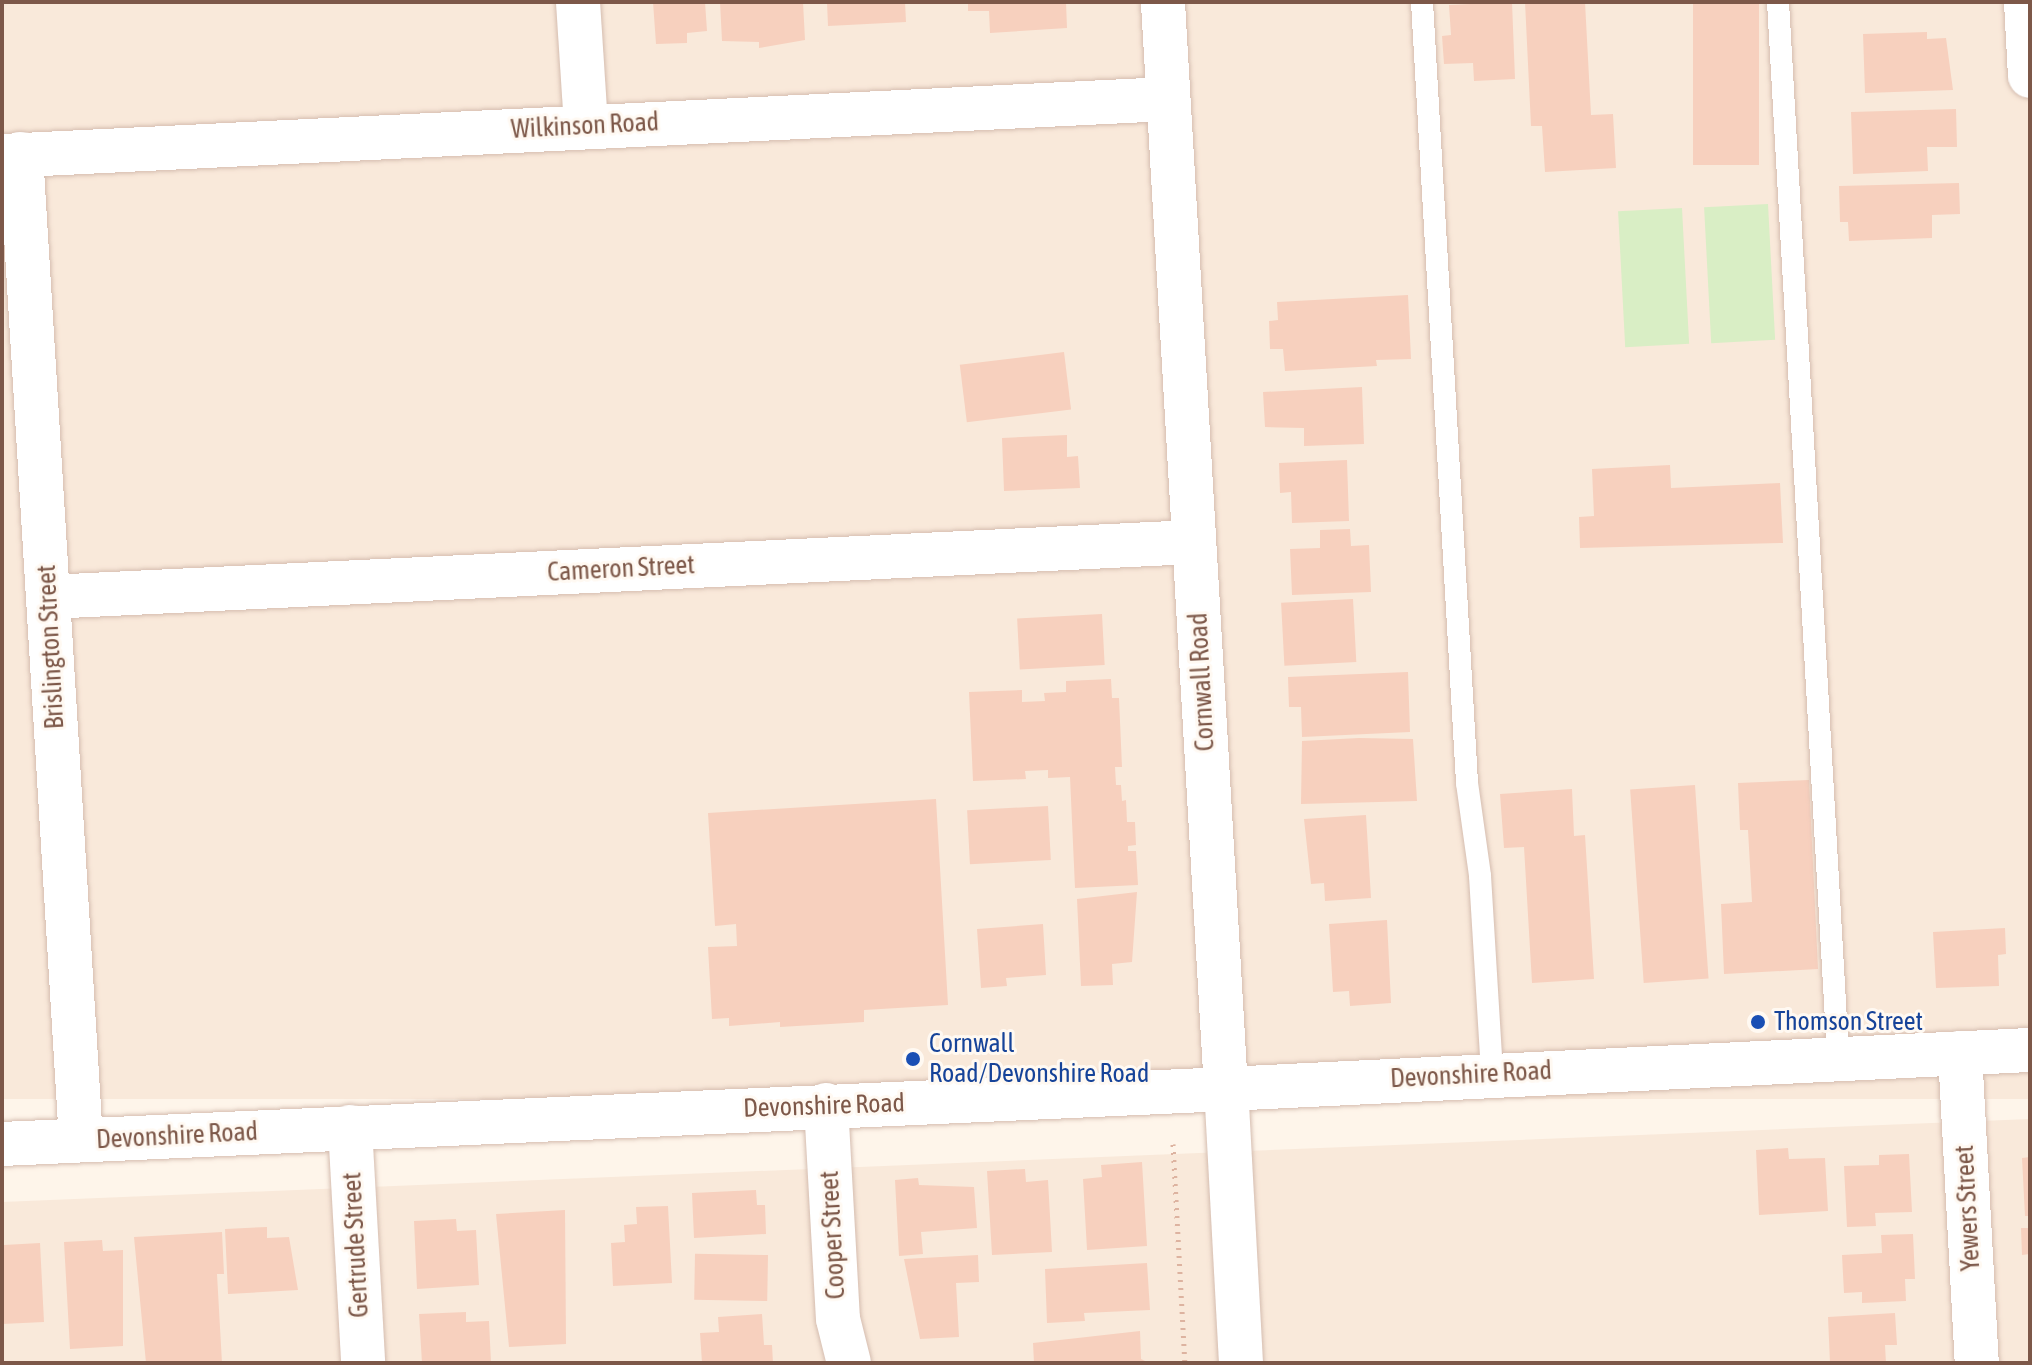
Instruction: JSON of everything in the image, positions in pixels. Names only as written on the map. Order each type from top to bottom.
[{"type":"street","points":[[578,2],[586,126]]},
{"type":"street","name":"Cornwall Road","points":[[1163,2],[1241,1363]]},
{"type":"street","points":[[2026,2],[2030,76]]},
{"type":"street","name":"Wilkinson Road","points":[[12,155],[1168,99]]},
{"type":"street","name":"Brislington Street","points":[[12,155],[48,597],[81,1140]]},
{"type":"street","name":"Cameron Street","points":[[48,597],[1194,542]]},
{"type":"street","name":"Devonshire Road","points":[[2,1144],[2030,1050]]},
{"type":"street","name":"Yewers Street","points":[[1960,1053],[1977,1363]]},
{"type":"street","name":"Cooper Street","points":[[826,1105],[838,1319],[849,1363]]},
{"type":"street","name":"Gertrude Street","points":[[350,1127],[363,1363]]},
{"type":"lane","points":[[1422,2],[1467,783],[1480,876],[1492,1073]]},
{"type":"lane","points":[[1778,2],[1838,1057]]},
{"type":"path","points":[[1173,1144],[1185,1363]]},
{"type":"shaded area","points":[[2,2],[2030,2],[2030,1099],[2,1099]]},
{"type":"shaded area","points":[[2030,1119],[2030,1363],[2,1363],[2,1202]]},
{"type":"green space","points":[[1768,204],[1775,340],[1711,343],[1704,207]]},
{"type":"green space","points":[[1682,208],[1689,344],[1625,347],[1618,211]]},
{"type":"building","points":[[653,2],[705,2],[707,31],[687,33],[687,43],[656,44]]},
{"type":"building","points":[[720,2],[803,2],[805,40],[759,48],[759,42],[722,41]]},
{"type":"building","points":[[827,2],[905,2],[906,22],[828,26]]},
{"type":"building","points":[[968,2],[1066,2],[1067,28],[990,33],[989,11],[968,11]]},
{"type":"building","points":[[1512,2],[1515,79],[1474,81],[1473,63],[1444,64],[1442,36],[1451,35],[1449,5]]},
{"type":"building","points":[[1525,2],[1585,2],[1591,115],[1613,114],[1616,168],[1545,172],[1542,126],[1531,126]]},
{"type":"building","points":[[1693,2],[1759,2],[1759,165],[1693,165]]},
{"type":"building","points":[[1927,32],[1927,39],[1946,38],[1953,90],[1865,93],[1863,34]]},
{"type":"building","points":[[1956,109],[1957,147],[1927,147],[1928,171],[1853,174],[1851,112]]},
{"type":"building","points":[[1959,183],[1960,214],[1932,215],[1932,238],[1849,241],[1848,222],[1840,222],[1839,186]]},
{"type":"building","points":[[1408,295],[1411,359],[1376,360],[1377,366],[1285,371],[1283,349],[1270,349],[1269,321],[1278,320],[1277,302]]},
{"type":"building","points":[[1064,352],[1071,410],[967,422],[960,365]]},
{"type":"building","points":[[1362,387],[1364,444],[1304,446],[1304,428],[1265,427],[1263,392]]},
{"type":"building","points":[[1067,435],[1067,457],[1078,456],[1080,488],[1004,491],[1002,438]]},
{"type":"building","points":[[1347,460],[1349,521],[1292,523],[1291,492],[1280,493],[1279,463]]},
{"type":"building","points":[[1670,465],[1671,488],[1780,483],[1783,543],[1580,548],[1579,517],[1594,516],[1592,469]]},
{"type":"building","points":[[1350,529],[1351,546],[1369,545],[1371,592],[1292,595],[1290,549],[1320,548],[1320,530]]},
{"type":"building","points":[[1353,599],[1356,662],[1284,666],[1281,603]]},
{"type":"building","points":[[1102,614],[1105,665],[1020,669],[1017,618]]},
{"type":"building","points":[[1408,672],[1410,732],[1302,737],[1301,707],[1289,707],[1288,677]]},
{"type":"building","points":[[1111,679],[1112,698],[1119,698],[1122,767],[1115,767],[1116,785],[1121,785],[1122,801],[1126,800],[1127,822],[1135,822],[1136,845],[1128,846],[1128,851],[1136,851],[1138,885],[1075,888],[1070,777],[1048,778],[1048,770],[1025,771],[1026,779],[973,781],[969,692],[1022,690],[1022,702],[1045,701],[1044,693],[1066,692],[1066,681]]},
{"type":"building","points":[[1413,739],[1417,801],[1301,804],[1302,741]]},
{"type":"building","points":[[1809,780],[1818,969],[1724,974],[1721,904],[1752,902],[1748,830],[1740,830],[1738,783]]},
{"type":"building","points":[[1695,785],[1709,979],[1644,983],[1630,790]]},
{"type":"building","points":[[1572,789],[1574,836],[1585,835],[1594,979],[1532,983],[1524,847],[1504,848],[1500,794]]},
{"type":"building","points":[[936,799],[948,1005],[864,1010],[864,1022],[780,1027],[780,1022],[729,1026],[729,1018],[712,1019],[708,947],[737,946],[736,924],[715,926],[708,813]]},
{"type":"building","points":[[1048,806],[1051,860],[970,864],[967,810]]},
{"type":"building","points":[[1366,815],[1371,898],[1325,901],[1324,883],[1311,884],[1304,819]]},
{"type":"building","points":[[1137,892],[1132,962],[1112,964],[1113,985],[1081,986],[1077,899]]},
{"type":"building","points":[[1387,920],[1391,1003],[1350,1006],[1349,991],[1333,992],[1329,924]]},
{"type":"building","points":[[1043,924],[1046,975],[1006,978],[1007,986],[981,988],[977,929]]},
{"type":"building","points":[[2005,928],[2006,954],[1998,955],[1999,986],[1936,988],[1933,932]]},
{"type":"building","points":[[1788,1148],[1789,1159],[1825,1158],[1828,1211],[1759,1215],[1756,1150]]},
{"type":"building","points":[[1909,1154],[1912,1212],[1875,1213],[1876,1226],[1847,1227],[1844,1166],[1879,1165],[1879,1155]]},
{"type":"building","points":[[2030,1157],[2030,1216],[2025,1216],[2022,1158]]},
{"type":"building","points":[[1142,1162],[1147,1246],[1087,1250],[1083,1179],[1102,1177],[1101,1165]]},
{"type":"building","points":[[1025,1169],[1026,1182],[1048,1180],[1052,1252],[992,1255],[987,1171]]},
{"type":"building","points":[[918,1178],[919,1185],[974,1187],[977,1228],[921,1232],[923,1254],[899,1256],[895,1180]]},
{"type":"building","points":[[756,1190],[757,1205],[765,1205],[766,1234],[694,1238],[692,1193]]},
{"type":"building","points":[[668,1206],[672,1283],[613,1286],[611,1243],[625,1242],[624,1225],[637,1224],[636,1207]]},
{"type":"building","points":[[565,1210],[566,1344],[509,1347],[496,1214]]},
{"type":"building","points":[[456,1219],[457,1231],[476,1230],[479,1285],[417,1289],[414,1221]]},
{"type":"building","points":[[267,1227],[267,1238],[289,1237],[298,1290],[228,1294],[225,1229]]},
{"type":"building","points":[[2021,1228],[2030,1228],[2030,1254],[2022,1255]]},
{"type":"building","points":[[222,1232],[224,1274],[217,1274],[222,1363],[146,1363],[134,1237]]},
{"type":"building","points":[[1913,1234],[1915,1279],[1905,1279],[1906,1301],[1862,1303],[1862,1292],[1844,1293],[1842,1255],[1882,1253],[1881,1235]]},
{"type":"building","points":[[102,1240],[103,1251],[123,1250],[123,1346],[70,1349],[64,1242]]},
{"type":"building","points":[[40,1243],[44,1322],[2,1324],[4,1245]]},
{"type":"building","points":[[695,1254],[768,1255],[767,1301],[694,1300]]},
{"type":"building","points":[[978,1255],[979,1282],[956,1283],[959,1337],[920,1339],[904,1259]]},
{"type":"building","points":[[1147,1263],[1150,1310],[1084,1313],[1085,1321],[1047,1323],[1045,1269]]},
{"type":"building","points":[[466,1312],[466,1322],[489,1321],[491,1363],[422,1363],[419,1314]]},
{"type":"building","points":[[1895,1313],[1897,1345],[1885,1345],[1886,1363],[1830,1363],[1828,1317]]},
{"type":"building","points":[[762,1314],[764,1345],[772,1345],[773,1363],[702,1363],[700,1333],[719,1332],[718,1317]]},
{"type":"building","points":[[1140,1331],[1141,1359],[1149,1363],[1034,1363],[1033,1343]]},
{"type":"place","name":"Thomson Street","points":[[1758,1022]]},
{"type":"place","name":"Cornwall Road/Devonshire Road","points":[[913,1059]]}]
